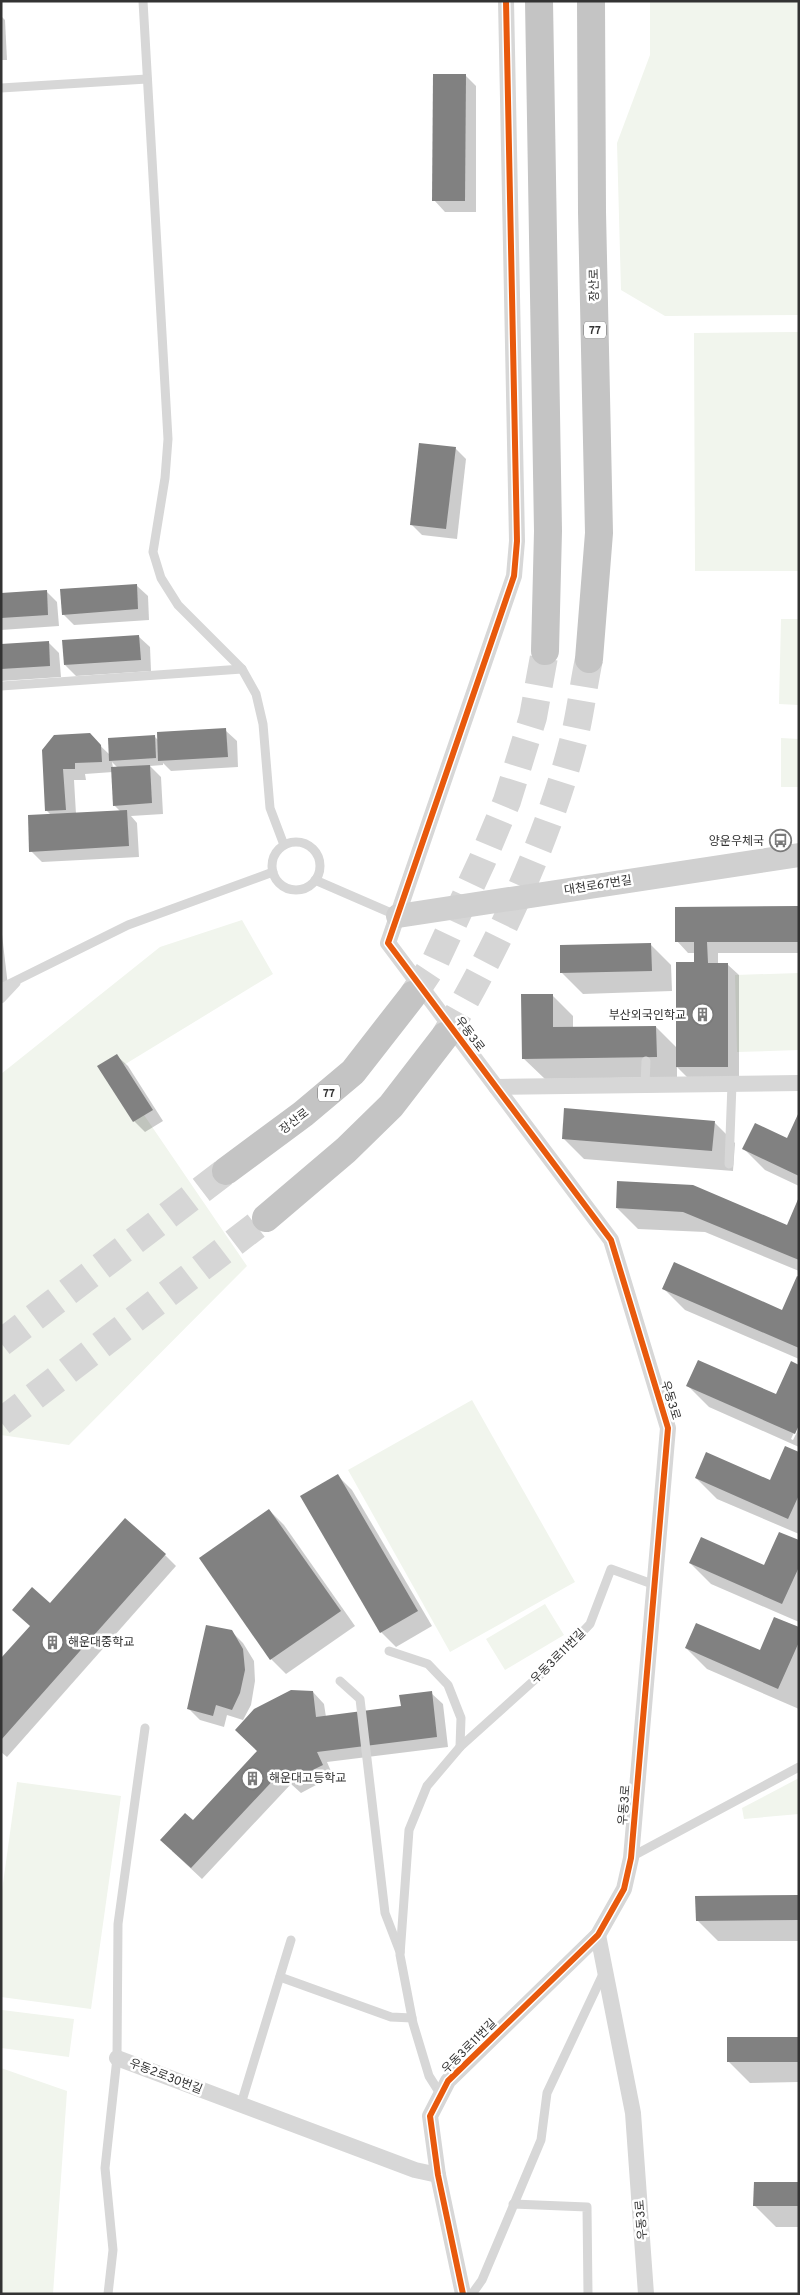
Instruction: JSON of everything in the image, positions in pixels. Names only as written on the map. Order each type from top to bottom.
[{"type":"highway","points":[[539,1],[541,223],[548,531],[545,651]]},
{"type":"highway","name":"장산로","points":[[589,659],[599,532],[592,212],[591,1]]},
{"type":"highway","name":"장산로","points":[[226,1171],[303,1114],[353,1072],[413,996]]},
{"type":"highway","points":[[266,1218],[346,1150],[391,1106],[445,1036]]},
{"type":"street","points":[[398,916],[514,576],[517,541],[506,1]]},
{"type":"street","name":"대천로67번길","points":[[398,916],[799,855]]},
{"type":"street","name":"우동3로","points":[[398,916],[388,943],[611,1240],[668,1428],[631,1858],[624,1890],[598,1935],[633,2113],[646,2294]]},
{"type":"street","points":[[496,1087],[799,1083]]},
{"type":"street","name":"우동3로11번길","points":[[463,2294],[438,2175],[430,2116],[448,2081],[598,1935]]},
{"type":"street","name":"우동2로30번길","points":[[118,2058],[415,2170],[438,2175]]},
{"type":"lane","points":[[143,1],[168,439],[165,478],[153,552],[161,578],[178,606],[242,669],[256,694],[263,724],[270,808],[284,846]]},
{"type":"lane","points":[[1,88],[147,79]]},
{"type":"lane","points":[[1,686],[242,669]]},
{"type":"lane","points":[[300,843],[314,850],[320,865],[316,880],[302,889],[288,888],[276,879],[273,872],[274,857],[284,846],[300,843]]},
{"type":"lane","points":[[1,988],[128,925],[273,872]]},
{"type":"lane","points":[[316,880],[398,916]]},
{"type":"lane","points":[[1,999],[18,981]]},
{"type":"lane","points":[[645,1085],[646,1061]]},
{"type":"lane","points":[[729,1164],[732,1084]]},
{"type":"lane","name":"우동3로11번길","points":[[441,2096],[429,2076],[412,2018],[400,1954],[409,1830],[427,1786],[460,1747],[550,1666],[590,1624],[611,1569],[655,1585]]},
{"type":"lane","points":[[389,1651],[428,1664],[448,1685],[460,1718],[460,1747]]},
{"type":"lane","points":[[340,1681],[360,1699],[385,1913],[400,1954]]},
{"type":"lane","points":[[118,2058],[118,1924],[145,1728]]},
{"type":"lane","points":[[631,1858],[799,1767]]},
{"type":"lane","points":[[241,2104],[291,1940]]},
{"type":"lane","points":[[472,2294],[482,2280],[541,2140],[547,2093],[605,1969]]},
{"type":"lane","points":[[280,1977],[391,2017],[412,2018]]},
{"type":"lane","name":"우동2로30번길","points":[[108,2294],[113,2250],[105,2168],[118,2058]]},
{"type":"lane","points":[[513,2204],[587,2207],[588,2294]]},
{"type":"shaded area","points":[[650,1],[799,1],[799,315],[665,316],[621,290],[617,143],[650,55]]},
{"type":"shaded area","points":[[799,332],[799,571],[695,571],[694,333]]},
{"type":"shaded area","points":[[781,619],[799,619],[799,705],[779,704]]},
{"type":"shaded area","points":[[781,738],[799,739],[799,787],[781,787]]},
{"type":"shaded area","points":[[242,920],[273,974],[114,1071],[247,1266],[69,1445],[1,1435],[1,1074],[160,947]]},
{"type":"shaded area","points":[[799,973],[799,1050],[737,1052],[735,975]]},
{"type":"shaded area","points":[[472,1400],[575,1582],[450,1652],[348,1470]]},
{"type":"shaded area","points":[[545,1604],[564,1635],[505,1670],[486,1639]]},
{"type":"shaded area","points":[[799,1778],[799,1814],[744,1819],[742,1808]]},
{"type":"shaded area","points":[[17,1782],[121,1796],[91,2009],[1,1997],[1,1898]]},
{"type":"shaded area","points":[[2,2010],[74,2019],[69,2057],[1,2048]]},
{"type":"shaded area","points":[[1,2068],[67,2091],[53,2294],[1,2294]]},
{"type":"building","points":[[433,74],[466,74],[465,201],[432,201]]},
{"type":"building","points":[[419,443],[456,447],[446,529],[410,525]]},
{"type":"building","points":[[137,584],[138,609],[62,615],[60,589]]},
{"type":"building","points":[[47,590],[48,615],[1,618],[1,593]]},
{"type":"building","points":[[139,635],[141,660],[64,665],[62,640]]},
{"type":"building","points":[[49,641],[50,666],[1,669],[1,644]]},
{"type":"building","points":[[226,728],[228,757],[158,761],[157,732]]},
{"type":"building","points":[[90,733],[101,745],[102,762],[75,763],[75,769],[63,769],[66,810],[45,811],[42,750],[54,735]]},
{"type":"building","points":[[155,735],[156,758],[109,761],[108,738]]},
{"type":"building","points":[[150,765],[152,803],[113,806],[111,767]]},
{"type":"building","points":[[127,810],[129,846],[29,852],[28,815]]},
{"type":"building","name":"부산외국인학교","points":[[799,906],[799,942],[707,942],[708,963],[728,963],[728,1067],[676,1067],[676,962],[694,962],[694,942],[675,942],[675,907]]},
{"type":"building","points":[[651,943],[652,971],[560,973],[560,945]]},
{"type":"building","points":[[521,994],[553,994],[553,1027],[656,1026],[657,1057],[522,1059]]},
{"type":"building","points":[[117,1054],[153,1110],[133,1122],[97,1066]]},
{"type":"building","points":[[564,1108],[715,1121],[712,1151],[562,1139]]},
{"type":"building","points":[[799,1112],[799,1176],[742,1149],[755,1123],[787,1138]]},
{"type":"building","points":[[617,1181],[693,1185],[787,1225],[799,1197],[799,1260],[683,1212],[616,1208]]},
{"type":"building","points":[[674,1262],[782,1310],[797,1276],[799,1277],[799,1348],[662,1289]]},
{"type":"building","points":[[698,1360],[776,1394],[791,1361],[799,1365],[799,1425],[795,1434],[686,1386]]},
{"type":"building","points":[[785,1446],[799,1452],[799,1495],[788,1519],[695,1478],[706,1452],[770,1480]]},
{"type":"building","points":[[338,1474],[418,1611],[380,1633],[300,1496]]},
{"type":"building","points":[[269,1509],[341,1611],[270,1660],[199,1558]]},
{"type":"building","name":"해운대중학교","points":[[125,1518],[166,1554],[1,1740],[1,1658],[30,1626],[12,1610],[32,1587],[50,1603]]},
{"type":"building","points":[[779,1532],[799,1540],[799,1567],[782,1604],[689,1563],[701,1537],[764,1565]]},
{"type":"building","points":[[774,1617],[799,1627],[799,1642],[778,1689],[685,1648],[696,1623],[760,1650]]},
{"type":"building","points":[[206,1625],[232,1630],[243,1649],[245,1670],[240,1693],[232,1710],[216,1705],[213,1716],[187,1709]]},
{"type":"building","name":"해운대고등학교","points":[[291,1690],[313,1691],[316,1717],[401,1706],[399,1695],[432,1691],[437,1737],[317,1752],[323,1765],[288,1782],[279,1774],[191,1868],[160,1840],[185,1813],[193,1820],[257,1751],[235,1730],[254,1709]]},
{"type":"building","points":[[799,1895],[799,1920],[696,1921],[695,1896]]},
{"type":"building","points":[[727,2037],[799,2037],[799,2062],[727,2062]]},
{"type":"building","points":[[754,2182],[799,2182],[799,2206],[753,2206]]},
{"type":"tunnel","points":[[413,995],[435,962],[482,861],[507,801],[533,717],[545,651]]},
{"type":"tunnel","points":[[445,1036],[504,926],[538,849],[553,809],[576,730],[589,659]]},
{"type":"tunnel","points":[[1,1343],[226,1171]]},
{"type":"tunnel","points":[[1,1422],[266,1218]]},
{"type":"cycle path","points":[[463,2294],[438,2175],[430,2116],[448,2081],[598,1935],[624,1889],[631,1858],[668,1428],[611,1240],[388,943],[514,576],[517,541],[506,1]]},
{"type":"place","name":"양운우체국","points":[[780,841]]},
{"type":"place","name":"부산외국인학교","points":[[702,1015]]},
{"type":"place","name":"해운대중학교","points":[[52,1642]]},
{"type":"place","name":"해운대고등학교","points":[[253,1778]]}]
